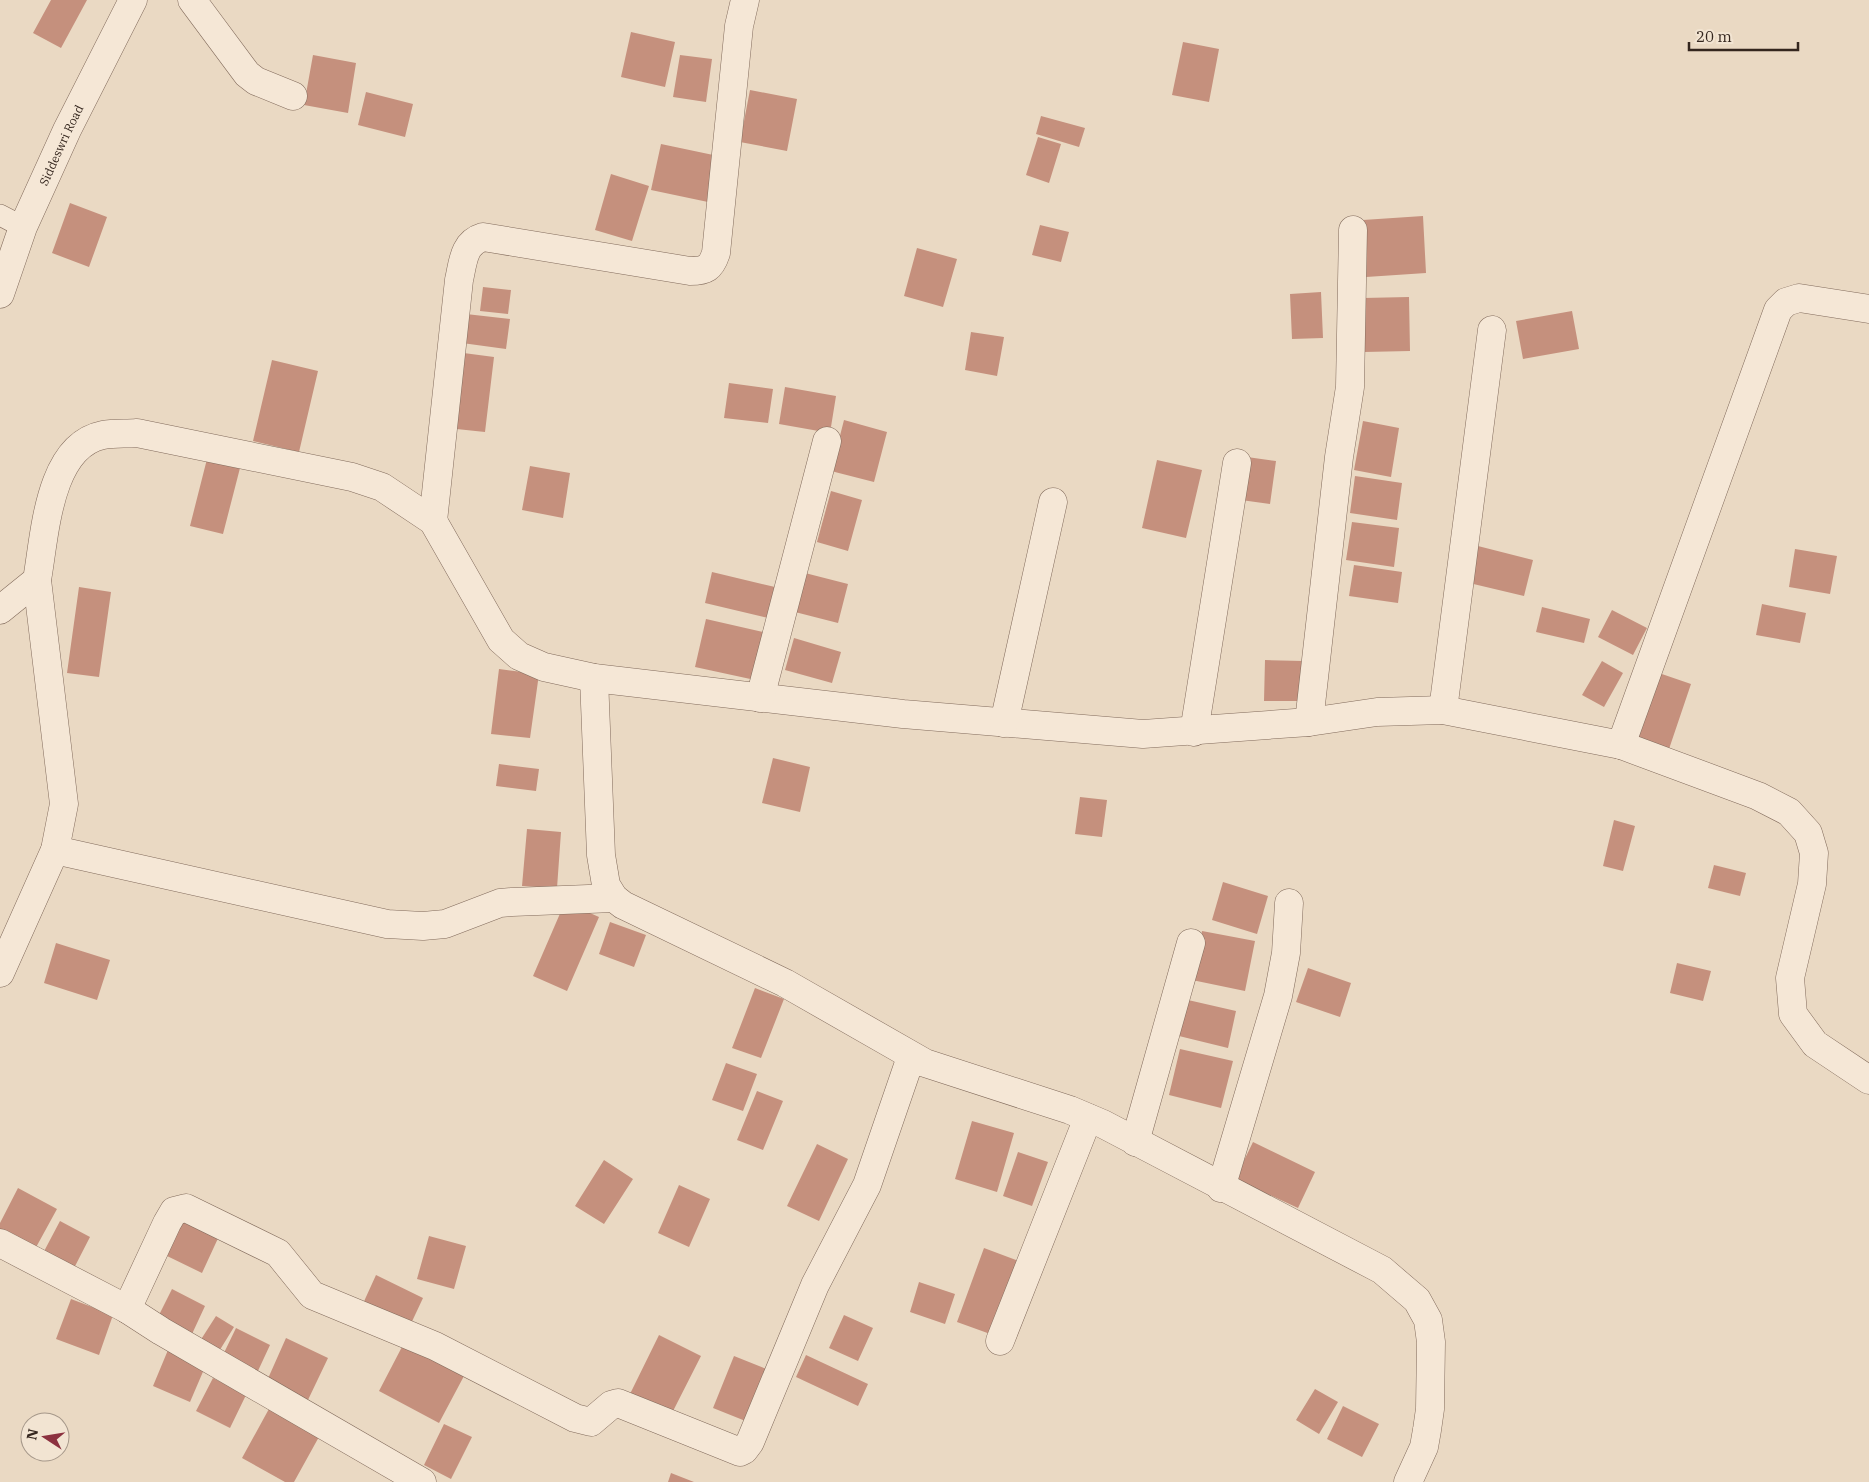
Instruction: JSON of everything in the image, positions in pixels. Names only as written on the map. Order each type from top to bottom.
[{"type":"street","name":"Siddeswri Road","points":[[0,294],[11,221],[67,130],[133,0]]},
{"type":"street","points":[[192,0],[247,74],[256,81],[293,96]]},
{"type":"street","points":[[433,521],[459,280],[468,246],[475,240],[483,238],[690,270],[703,270],[712,264],[716,253],[739,26],[745,0]]},
{"type":"street","points":[[1308,722],[1339,457],[1350,387],[1353,230]]},
{"type":"street","points":[[1621,745],[1778,310],[1786,302],[1799,298],[1869,309]]},
{"type":"street","points":[[1443,710],[1492,330]]},
{"type":"street","points":[[0,973],[55,850],[64,804],[37,580],[55,483],[67,458],[83,444],[101,435],[137,433],[352,476],[382,487],[433,521],[501,640],[520,656],[544,667],[594,678],[760,698],[1004,723],[1143,734],[1194,732],[1308,722],[1377,712],[1443,710],[1621,745],[1758,796],[1789,812],[1808,833],[1814,853],[1812,884],[1790,978],[1793,1014],[1815,1044],[1869,1080]]},
{"type":"street","points":[[760,698],[827,441]]},
{"type":"street","points":[[1194,732],[1237,463]]},
{"type":"street","points":[[1004,723],[1053,502]]},
{"type":"street","points":[[0,610],[37,580]]},
{"type":"street","points":[[594,678],[601,855],[606,885],[614,898],[623,905],[785,983],[911,1057],[1088,1118],[1382,1270],[1417,1300],[1428,1320],[1430,1334],[1430,1409],[1424,1447],[1408,1482]]},
{"type":"street","points":[[55,850],[387,924],[406,926],[445,924],[500,903],[614,898]]},
{"type":"street","points":[[1221,1188],[1278,996],[1286,954],[1289,903]]},
{"type":"street","points":[[1135,1142],[1190,943]]},
{"type":"street","points":[[127,1309],[174,1211],[186,1208],[278,1253],[312,1295],[435,1346],[575,1418],[591,1422],[611,1405],[618,1403],[740,1452],[750,1442],[815,1285],[867,1185],[911,1057]]},
{"type":"street","points":[[1000,1341],[1088,1118]]},
{"type":"street","points":[[0,1243],[127,1309],[161,1331],[422,1482]]},
{"type":"building","points":[[51,0],[87,0],[61,48],[33,33]]},
{"type":"building","points":[[631,32],[675,42],[665,87],[621,77]]},
{"type":"building","points":[[1183,42],[1219,49],[1209,102],[1172,95]]},
{"type":"building","points":[[313,55],[356,63],[348,113],[304,105]]},
{"type":"building","points":[[680,55],[712,59],[706,102],[673,97]]},
{"type":"building","points":[[750,90],[797,99],[787,151],[740,142]]},
{"type":"building","points":[[366,92],[413,104],[405,137],[358,125]]},
{"type":"building","points":[[1041,116],[1085,128],[1079,147],[1036,134]]},
{"type":"building","points":[[1038,137],[1061,144],[1049,183],[1026,175]]},
{"type":"building","points":[[661,144],[718,156],[708,202],[651,190]]},
{"type":"building","points":[[611,174],[649,186],[632,241],[595,230]]},
{"type":"building","points":[[70,203],[107,217],[89,267],[52,253]]},
{"type":"building","points":[[1423,216],[1426,273],[1366,277],[1363,220]]},
{"type":"building","points":[[1040,225],[1069,232],[1061,262],[1032,255]]},
{"type":"building","points":[[917,248],[957,259],[943,307],[904,296]]},
{"type":"building","points":[[483,287],[511,290],[508,314],[480,311]]},
{"type":"building","points":[[1321,292],[1323,338],[1292,339],[1290,294]]},
{"type":"building","points":[[1409,297],[1410,351],[1364,352],[1363,298]]},
{"type":"building","points":[[1572,311],[1579,349],[1523,359],[1516,321]]},
{"type":"building","points":[[466,314],[510,319],[506,349],[462,343]]},
{"type":"building","points":[[971,332],[1004,337],[997,376],[965,370]]},
{"type":"building","points":[[456,352],[494,357],[485,432],[447,428]]},
{"type":"building","points":[[272,360],[318,371],[299,452],[253,441]]},
{"type":"building","points":[[729,383],[773,389],[768,423],[724,418]]},
{"type":"building","points":[[785,387],[836,396],[830,433],[779,424]]},
{"type":"building","points":[[844,420],[887,432],[874,482],[831,471]]},
{"type":"building","points":[[1363,421],[1399,428],[1391,477],[1354,470]]},
{"type":"building","points":[[1247,457],[1276,461],[1270,504],[1241,500]]},
{"type":"building","points":[[207,459],[240,468],[223,534],[190,526]]},
{"type":"building","points":[[1157,460],[1202,470],[1186,538],[1142,528]]},
{"type":"building","points":[[530,466],[570,473],[563,518],[522,510]]},
{"type":"building","points":[[1355,476],[1402,483],[1397,520],[1350,513]]},
{"type":"building","points":[[831,491],[862,500],[848,551],[817,542]]},
{"type":"building","points":[[1352,522],[1399,528],[1394,567],[1346,560]]},
{"type":"building","points":[[1474,545],[1533,560],[1524,596],[1465,582]]},
{"type":"building","points":[[1795,549],[1837,556],[1830,594],[1789,587]]},
{"type":"building","points":[[1354,565],[1402,572],[1398,603],[1349,596]]},
{"type":"building","points":[[712,572],[775,587],[768,618],[705,603]]},
{"type":"building","points":[[805,573],[848,584],[838,623],[795,612]]},
{"type":"building","points":[[79,587],[111,592],[99,677],[67,673]]},
{"type":"building","points":[[1762,604],[1806,613],[1800,643],[1756,635]]},
{"type":"building","points":[[1542,607],[1590,619],[1584,643],[1536,632]]},
{"type":"building","points":[[1612,610],[1647,628],[1633,655],[1598,637]]},
{"type":"building","points":[[706,619],[767,633],[755,680],[695,667]]},
{"type":"building","points":[[794,638],[841,652],[832,683],[785,670]]},
{"type":"building","points":[[1265,660],[1303,661],[1302,701],[1264,701]]},
{"type":"building","points":[[1602,661],[1623,673],[1604,707],[1582,695]]},
{"type":"building","points":[[499,669],[539,674],[530,738],[491,734]]},
{"type":"building","points":[[1656,672],[1691,684],[1669,749],[1634,737]]},
{"type":"building","points":[[773,758],[810,767],[800,812],[762,803]]},
{"type":"building","points":[[499,764],[539,769],[536,791],[496,786]]},
{"type":"building","points":[[1080,797],[1107,800],[1102,837],[1075,834]]},
{"type":"building","points":[[1614,820],[1635,826],[1623,871],[1603,866]]},
{"type":"building","points":[[527,829],[561,832],[557,888],[522,886]]},
{"type":"building","points":[[1714,865],[1746,873],[1740,896],[1708,888]]},
{"type":"building","points":[[1223,882],[1268,896],[1257,934],[1212,920]]},
{"type":"building","points":[[565,902],[599,917],[567,991],[533,976]]},
{"type":"building","points":[[610,922],[646,935],[634,967],[599,954]]},
{"type":"building","points":[[1202,931],[1255,941],[1245,991],[1192,980]]},
{"type":"building","points":[[56,943],[110,960],[97,1000],[44,983]]},
{"type":"building","points":[[1677,963],[1711,971],[1703,1001],[1670,993]]},
{"type":"building","points":[[1308,968],[1351,983],[1340,1017],[1296,1002]]},
{"type":"building","points":[[755,988],[784,999],[761,1058],[732,1048]]},
{"type":"building","points":[[1188,1000],[1236,1011],[1228,1048],[1179,1036]]},
{"type":"building","points":[[1180,1049],[1233,1061],[1221,1108],[1169,1095]]},
{"type":"building","points":[[726,1063],[757,1074],[743,1111],[712,1100]]},
{"type":"building","points":[[757,1091],[783,1101],[763,1150],[737,1140]]},
{"type":"building","points":[[972,1121],[1014,1133],[997,1192],[955,1179]]},
{"type":"building","points":[[1253,1142],[1315,1172],[1298,1208],[1235,1179]]},
{"type":"building","points":[[817,1144],[848,1159],[819,1221],[787,1206]]},
{"type":"building","points":[[1018,1152],[1048,1162],[1032,1206],[1003,1196]]},
{"type":"building","points":[[604,1160],[633,1179],[604,1224],[575,1206]]},
{"type":"building","points":[[679,1185],[710,1199],[689,1247],[658,1233]]},
{"type":"building","points":[[18,1188],[57,1209],[34,1251],[0,1232],[0,1223]]},
{"type":"building","points":[[182,1217],[220,1234],[202,1273],[165,1255]]},
{"type":"building","points":[[60,1221],[90,1237],[72,1272],[41,1257]]},
{"type":"building","points":[[429,1236],[466,1246],[454,1289],[417,1279]]},
{"type":"building","points":[[984,1248],[1019,1261],[993,1335],[957,1322]]},
{"type":"building","points":[[376,1275],[423,1298],[408,1330],[361,1308]]},
{"type":"building","points":[[919,1282],[955,1294],[945,1324],[910,1312]]},
{"type":"building","points":[[172,1289],[205,1306],[192,1334],[158,1317]]},
{"type":"building","points":[[71,1299],[113,1315],[99,1355],[56,1339]]},
{"type":"building","points":[[844,1315],[873,1328],[858,1361],[829,1348]]},
{"type":"building","points":[[216,1316],[234,1327],[218,1353],[200,1341]]},
{"type":"building","points":[[236,1328],[270,1345],[257,1373],[222,1357]]},
{"type":"building","points":[[659,1335],[701,1356],[670,1417],[629,1396]]},
{"type":"building","points":[[286,1338],[328,1358],[307,1402],[266,1383]]},
{"type":"building","points":[[404,1343],[464,1376],[439,1423],[379,1391]]},
{"type":"building","points":[[168,1350],[205,1367],[190,1402],[153,1386]]},
{"type":"building","points":[[806,1355],[868,1384],[858,1406],[796,1377]]},
{"type":"building","points":[[734,1356],[774,1372],[753,1424],[713,1408]]},
{"type":"building","points":[[213,1378],[246,1395],[230,1428],[196,1411]]},
{"type":"building","points":[[1315,1389],[1338,1402],[1319,1434],[1296,1420]]},
{"type":"building","points":[[1343,1406],[1379,1424],[1362,1457],[1327,1439]]},
{"type":"building","points":[[270,1407],[320,1435],[294,1482],[285,1482],[242,1458]]},
{"type":"building","points":[[444,1424],[472,1437],[451,1479],[424,1465]]},
{"type":"building","points":[[671,1473],[694,1482],[668,1482]]}]
